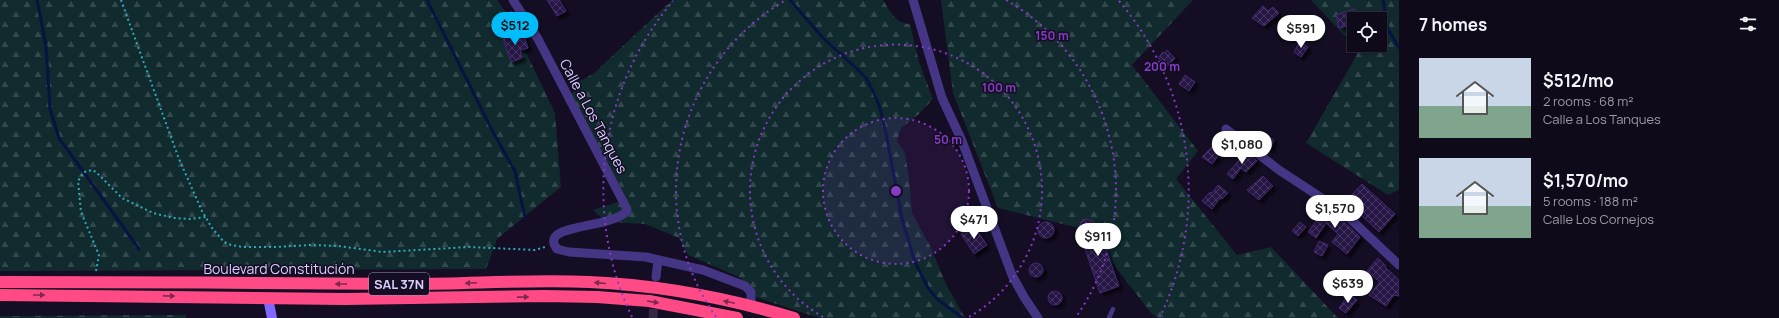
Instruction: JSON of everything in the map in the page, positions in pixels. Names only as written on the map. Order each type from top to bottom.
[{"type":"highway","name":"Boulevard Constitución","points":[[0,282],[431,284],[536,281],[589,282],[650,287],[751,306],[794,318]]},
{"type":"highway","name":"Boulevard Constitución","points":[[0,295],[436,299],[544,296],[596,297],[649,301],[737,318]]},
{"type":"street","name":"Calle a Los Tanques","points":[[513,0],[538,39],[625,204],[626,212],[622,216],[566,231],[556,236],[554,244]]},
{"type":"street","points":[[912,0],[942,98],[962,141],[1012,275],[1038,318]]},
{"type":"street","points":[[1226,129],[1279,170],[1343,212],[1399,265]]},
{"type":"street","points":[[554,244],[557,249],[562,251],[630,256],[658,260],[703,270],[745,286],[751,292],[751,306]]},
{"type":"street","points":[[656,278],[658,260]]},
{"type":"street","points":[[268,298],[272,318]]},
{"type":"lane","points":[[1109,318],[1113,310]]},
{"type":"path","points":[[121,0],[178,159],[212,228],[224,242],[243,247],[275,248],[311,245],[338,246],[383,252],[464,247],[535,250],[554,244]]},
{"type":"path","points":[[93,282],[99,256],[81,212],[78,181],[84,172],[92,170],[96,172],[122,198],[153,213],[182,219],[206,216]]},
{"type":"green space","points":[[0,0],[497,0],[508,15],[555,113],[561,187],[497,239],[486,269],[0,271]]},
{"type":"green space","points":[[672,0],[883,0],[897,19],[901,22],[910,24],[919,62],[933,99],[919,114],[901,128],[897,141],[905,153],[912,213],[930,246],[947,286],[965,318],[819,318],[746,294],[741,278],[688,255],[679,238],[645,224],[606,222],[593,210],[627,199],[571,94],[580,86],[578,82],[593,74]]},
{"type":"green space","points":[[941,0],[1193,0],[1132,65],[1198,151],[1176,179],[1237,255],[1271,247],[1338,318],[1158,318],[1151,313],[1087,230],[998,208],[953,93]]},
{"type":"green space","points":[[1311,0],[1399,0],[1399,190],[1388,195],[1306,143],[1358,52],[1387,52],[1387,12],[1347,12],[1347,38]]},
{"type":"green space","points":[[186,315],[186,318],[0,318],[0,316]]},
{"type":"building","points":[[547,0],[559,0],[566,11],[557,16]]},
{"type":"building","points":[[1263,6],[1268,11],[1273,7],[1279,13],[1264,26],[1252,18]]},
{"type":"building","points":[[1354,9],[1355,12],[1347,12],[1347,26],[1339,28],[1336,15]]},
{"type":"building","points":[[511,11],[517,18],[510,25],[503,18]]},
{"type":"building","points":[[523,33],[528,48],[520,50],[522,58],[511,62],[503,39]]},
{"type":"building","points":[[1300,41],[1308,47],[1301,57],[1294,52]]},
{"type":"building","points":[[1167,50],[1175,58],[1168,66],[1158,58]]},
{"type":"building","points":[[1185,75],[1195,82],[1189,91],[1179,84]]},
{"type":"building","points":[[1266,135],[1274,140],[1270,149],[1261,144]]},
{"type":"building","points":[[1219,139],[1228,147],[1223,153],[1221,152],[1212,164],[1202,157]]},
{"type":"building","points":[[1246,152],[1257,161],[1246,172],[1241,168],[1233,179],[1227,174]]},
{"type":"building","points":[[1263,176],[1273,186],[1259,200],[1247,190]]},
{"type":"building","points":[[1362,184],[1395,214],[1379,232],[1346,201]]},
{"type":"building","points":[[1218,185],[1228,193],[1222,199],[1220,198],[1212,209],[1202,201],[1210,192],[1212,193]]},
{"type":"building","points":[[1322,205],[1339,217],[1360,237],[1347,254],[1332,242],[1338,234],[1326,223],[1316,238],[1308,232],[1319,217],[1315,214]]},
{"type":"building","points":[[1087,219],[1094,222],[1096,235],[1100,233],[1119,286],[1100,293],[1082,240],[1086,238],[1079,227],[1082,220]]},
{"type":"building","points":[[1046,222],[1053,227],[1054,230],[1049,237],[1046,238],[1039,233],[1038,230],[1043,223]]},
{"type":"building","points":[[1300,222],[1306,227],[1298,236],[1292,231]]},
{"type":"building","points":[[969,229],[971,232],[976,229],[987,245],[974,254],[961,234]]},
{"type":"building","points":[[1319,241],[1328,245],[1322,256],[1314,252]]},
{"type":"building","points":[[1378,258],[1399,280],[1399,296],[1394,295],[1386,306],[1369,295],[1380,282],[1367,271]]},
{"type":"building","points":[[1033,263],[1039,263],[1043,267],[1043,273],[1039,277],[1033,277],[1029,273],[1029,267]]},
{"type":"building","points":[[1052,291],[1058,291],[1062,295],[1062,301],[1058,305],[1052,305],[1048,301],[1048,295]]},
{"type":"building","points":[[1349,294],[1357,300],[1346,313],[1339,308]]},
{"type":"waterway","points":[[37,0],[46,46],[50,109],[59,138],[139,249]]},
{"type":"waterway","points":[[427,0],[493,132],[515,171],[525,218]]},
{"type":"waterway","points":[[790,0],[823,38],[866,78],[879,105],[886,133],[902,219],[915,262],[928,288],[937,299],[963,318]]},
{"type":"waterway","points":[[1383,0],[1388,29],[1399,48]]},
{"type":"tunnel","points":[[653,318],[656,277]]}]
